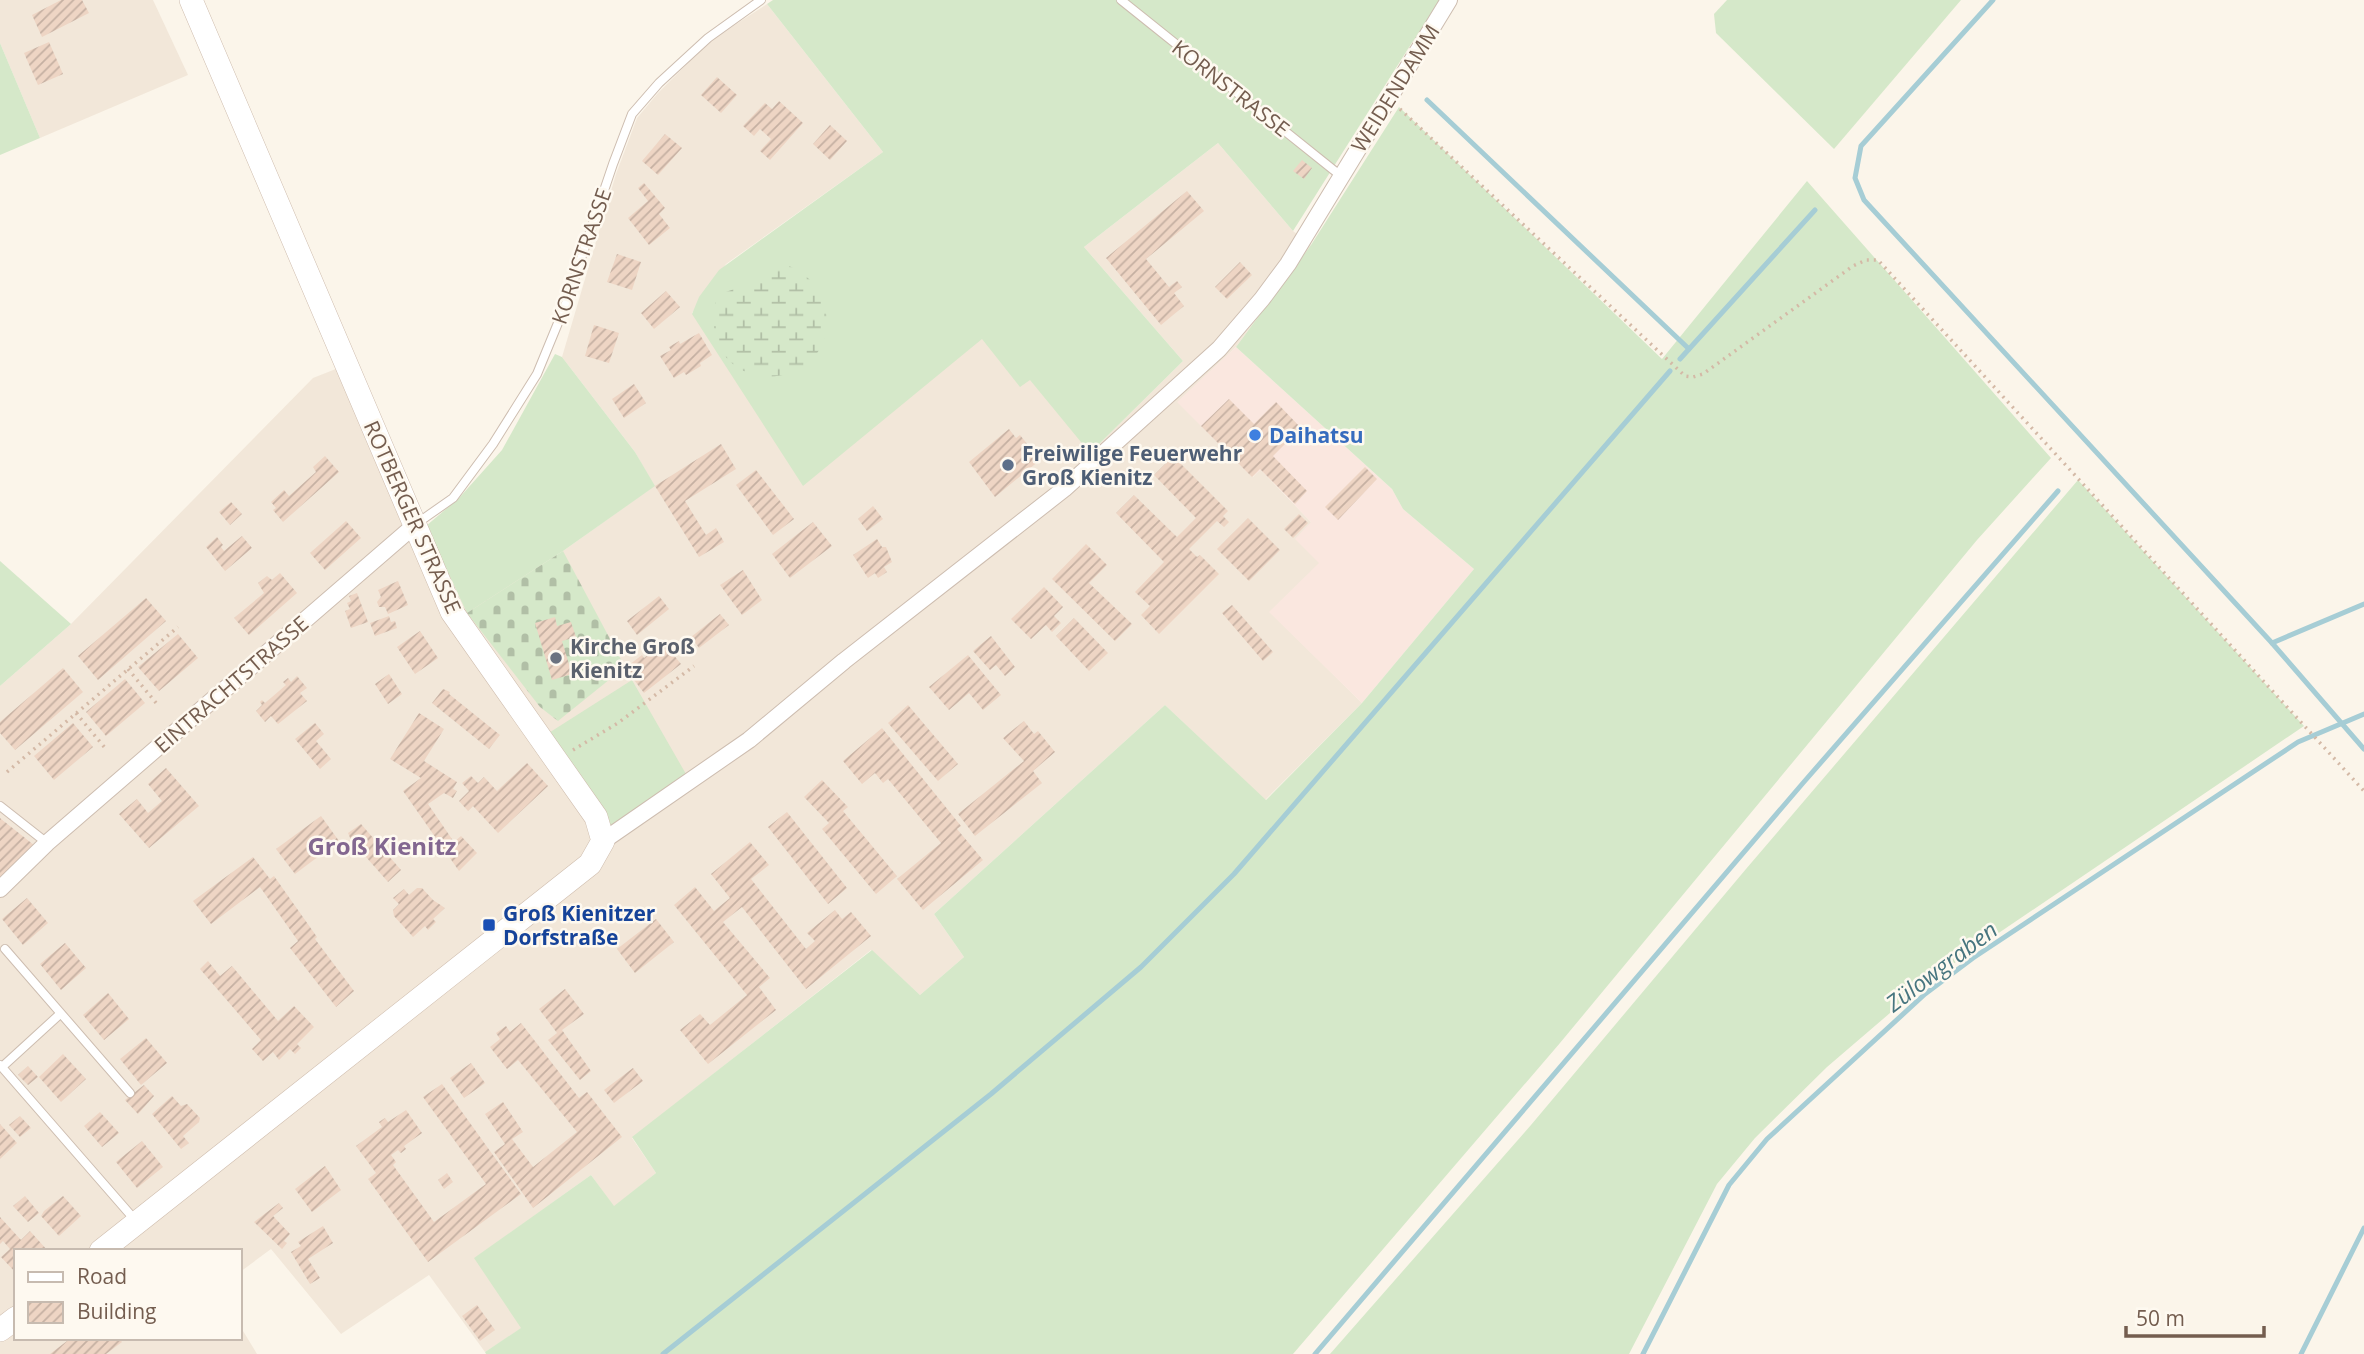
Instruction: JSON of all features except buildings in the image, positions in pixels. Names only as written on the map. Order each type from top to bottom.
[{"type":"main road","name":"ROTBERGER STRASSE","points":[[191,0],[452,612],[596,817],[603,841]]},
{"type":"main road","points":[[103,1249],[590,863],[603,841]]},
{"type":"main road","points":[[0,1331],[14,1320]]},
{"type":"street","name":"WEIDENDAMM","points":[[1341,176],[1450,0]]},
{"type":"street","points":[[603,841],[749,740],[1064,489],[1219,349],[1287,264],[1341,176]]},
{"type":"street","name":"EINTRACHTSTRASSE","points":[[0,889],[47,843],[415,525]]},
{"type":"lane","name":"KORNSTRASSE","points":[[415,525],[453,498],[493,444],[537,374],[565,306],[632,114],[659,83],[708,38],[761,0]]},
{"type":"lane","name":"KORNSTRASSE","points":[[1121,0],[1341,176]]},
{"type":"lane","points":[[0,806],[47,843]]},
{"type":"lane","points":[[5,949],[130,1093]]},
{"type":"lane","points":[[60,1014],[1,1066],[137,1222]]},
{"type":"path","points":[[1389,98],[1685,376],[1703,374],[1853,266],[1866,260],[1878,260],[2364,791]]},
{"type":"path","points":[[7,772],[178,627]]},
{"type":"path","points":[[556,760],[618,723],[694,666]]},
{"type":"path","points":[[128,669],[157,704]]},
{"type":"path","points":[[76,713],[106,749]]},
{"type":"shaded area","points":[[0,0],[153,0],[188,75],[40,138],[0,43]]},
{"type":"shaded area","points":[[767,4],[883,152],[726,264],[692,313],[741,386],[983,338],[1020,386],[1030,379],[1091,452],[1183,361],[1084,247],[1218,143],[1293,231],[1311,245],[1236,347],[1178,402],[1253,477],[1260,469],[1311,522],[1320,563],[1270,612],[1362,703],[1265,800],[1165,705],[934,914],[964,957],[920,995],[871,950],[632,1138],[656,1173],[614,1207],[591,1175],[475,1258],[522,1328],[485,1352],[429,1275],[341,1334],[271,1249],[242,1271],[242,1249],[14,1249],[14,1340],[242,1340],[242,1329],[257,1354],[0,1354],[0,879],[34,845],[0,818],[0,686],[71,624],[313,378],[356,361],[420,514],[467,612],[563,551],[654,486],[635,452],[562,357],[616,174],[637,118],[710,41]]},
{"type":"shaded area","points":[[1236,347],[1392,489],[1403,509],[1474,569],[1362,703],[1269,612],[1319,563],[1295,539],[1311,522],[1261,470],[1252,477],[1177,402]]},
{"type":"green space","points":[[773,0],[1449,0],[1416,54],[1413,41],[1293,231],[1218,143],[1084,247],[1183,361],[1090,453],[1030,380],[1020,387],[982,339],[803,486],[692,314],[699,297],[719,270],[883,152],[767,4]]},
{"type":"green space","points":[[1727,0],[1961,0],[1834,149],[1716,33],[1714,14]]},
{"type":"green space","points":[[0,43],[40,138],[0,155]]},
{"type":"green space","points":[[1399,107],[1662,359],[1807,181],[2051,458],[1977,540],[1560,1043],[1293,1354],[486,1354],[485,1352],[521,1328],[474,1258],[591,1175],[614,1206],[656,1173],[632,1137],[872,950],[920,995],[964,957],[934,914],[1165,705],[1266,800],[1362,703],[1474,569],[1403,509],[1392,489],[1236,347],[1311,245]]},
{"type":"green space","points":[[783,263],[806,276],[817,288],[826,313],[823,342],[810,362],[789,373],[765,376],[743,370],[724,355],[715,331],[717,297],[748,284]]},
{"type":"green space","points":[[555,354],[562,357],[635,452],[655,486],[563,551],[467,613],[426,526],[459,498],[502,450]]},
{"type":"green space","points":[[2078,480],[2304,726],[1925,983],[1827,1067],[1755,1138],[1717,1184],[1629,1354],[1330,1354],[1531,1125]]},
{"type":"green space","points":[[563,551],[625,667],[558,721],[540,707],[467,613]]},
{"type":"green space","points":[[0,561],[71,624],[0,686]]},
{"type":"green space","points":[[632,680],[690,781],[608,836],[544,736]]},
{"type":"waterway","points":[[1993,0],[1861,146],[1855,178],[1864,200],[2272,643],[2364,749]]},
{"type":"waterway","points":[[1427,100],[1689,349]]},
{"type":"waterway","points":[[1680,359],[1815,210]]},
{"type":"waterway","points":[[663,1354],[991,1094],[1141,967],[1234,874],[1670,371]]},
{"type":"waterway","points":[[1315,1354],[1803,783],[2058,491]]},
{"type":"waterway","points":[[2272,643],[2364,604]]},
{"type":"waterway","name":"Zülowgraben","points":[[1643,1354],[1729,1185],[1767,1139],[1925,994],[1973,958],[2298,742],[2364,714]]},
{"type":"waterway","points":[[2301,1354],[2364,1228]]},
{"type":"place","name":"Daihatsu","points":[[1255,435]]},
{"type":"place","name":"Freiwilige Feuerwehr Groß Kienitz","points":[[1008,465]]},
{"type":"place","name":"Kirche Groß Kienitz","points":[[556,658]]},
{"type":"place","name":"Groß Kienitzer Dorfstraße","points":[[489,925]]},
{"type":"district","name":"Groß Kienitz","points":[[382,845]]}]
